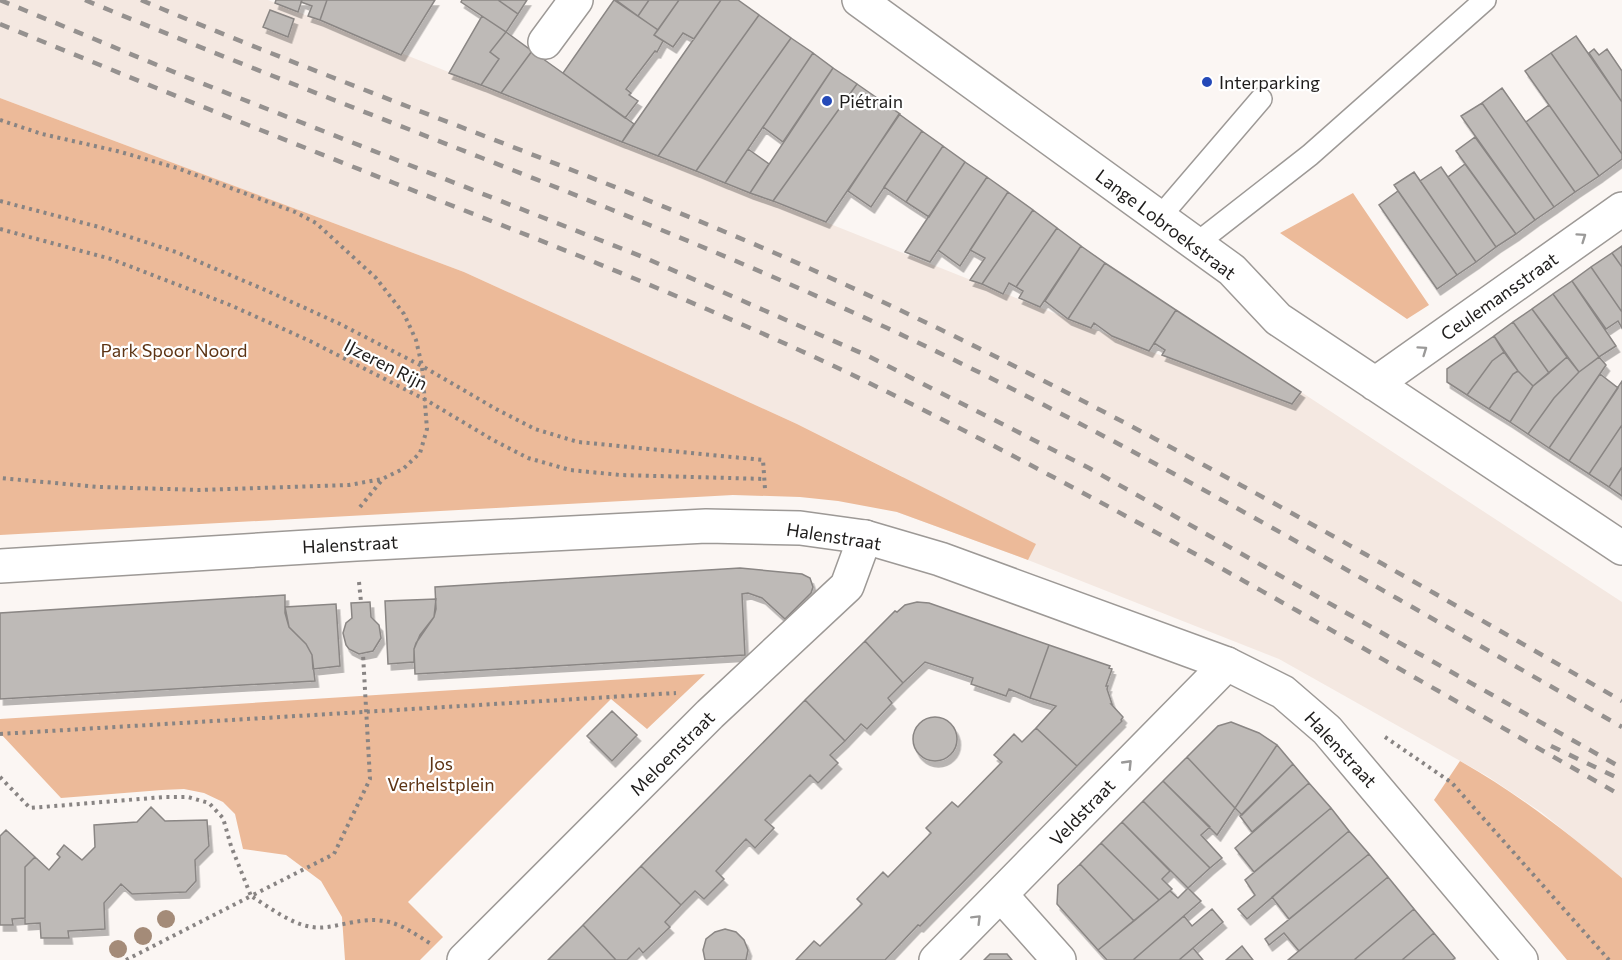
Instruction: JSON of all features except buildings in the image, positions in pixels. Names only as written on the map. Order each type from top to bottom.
[{"type":"street","points":[[545,42],[576,0]]},
{"type":"street","name":"Lange Lobroekstraat","points":[[859,0],[1232,270],[1278,320],[1622,548]]},
{"type":"street","name":"Ceulemansstraat","points":[[1375,384],[1622,208]]},
{"type":"street","name":"Halenstraat","points":[[0,566],[356,544],[706,526],[800,528],[865,537],[940,559],[1227,664],[1283,692],[1327,730],[1521,960]]},
{"type":"street","name":"Meloenstraat","points":[[450,954],[847,585],[865,537]]},
{"type":"street","name":"Veldstraat","points":[[936,960],[1227,664]]},
{"type":"street","points":[[1001,895],[1059,960]]},
{"type":"lane","points":[[1196,244],[1310,155],[1485,0]]},
{"type":"lane","points":[[1165,211],[1261,99]]},
{"type":"path","points":[[0,120],[42,134],[117,151],[177,168],[295,212],[316,223],[376,278],[404,314],[416,340],[422,366],[427,429],[420,453],[404,469],[382,479],[349,485],[200,490],[99,487],[0,478]]},
{"type":"path","points":[[0,201],[99,227],[176,252],[338,323],[422,366]]},
{"type":"path","name":"IJzeren Rijn","points":[[0,229],[111,259],[230,305],[310,341],[426,400],[528,458],[570,470],[620,475],[765,479],[763,460],[578,442],[536,429],[495,409],[422,366]]},
{"type":"path","points":[[126,960],[334,854],[370,779],[363,654]]},
{"type":"path","points":[[0,734],[689,692],[710,714]]},
{"type":"path","points":[[0,777],[30,808],[188,796],[209,803],[224,818],[231,846],[250,896],[302,925],[321,928],[366,919],[383,920],[400,925],[450,954]]},
{"type":"shaded area","points":[[0,0],[268,0],[1149,351],[1292,404],[1301,392],[1622,602],[1622,878],[1541,812],[1487,776],[1279,659],[1028,560],[897,512],[903,477],[797,424],[464,272],[0,98]]},
{"type":"green space","name":"Park Spoor Noord","points":[[0,98],[464,272],[797,424],[1036,544],[1028,560],[897,512],[838,501],[800,497],[733,495],[0,535]]},
{"type":"green space","points":[[1353,193],[1429,305],[1407,319],[1280,233]]},
{"type":"green space","name":"Jos Verhelstplein","points":[[705,674],[647,729],[611,699],[408,902],[443,937],[420,960],[345,960],[342,917],[321,881],[286,855],[243,849],[235,814],[223,802],[204,793],[184,789],[61,798],[0,733],[0,719]]},
{"type":"green space","points":[[1460,761],[1523,801],[1622,878],[1622,960],[1567,960],[1434,800]]},
{"type":"railway","points":[[0,0],[186,77],[643,257],[868,356],[1089,468],[1622,768]]},
{"type":"railway","points":[[85,0],[687,240],[885,327],[979,372],[1165,469],[1622,727]]},
{"type":"railway","points":[[141,0],[698,221],[886,303],[993,355],[1206,466],[1622,701]]},
{"type":"railway","points":[[0,24],[629,276],[861,379],[1150,529],[1622,796]]},
{"type":"railway","points":[[1551,746],[1622,780]]},
{"type":"place","name":"Interparking","points":[[1207,82]]},
{"type":"place","name":"Piétrain","points":[[827,101]]}]
